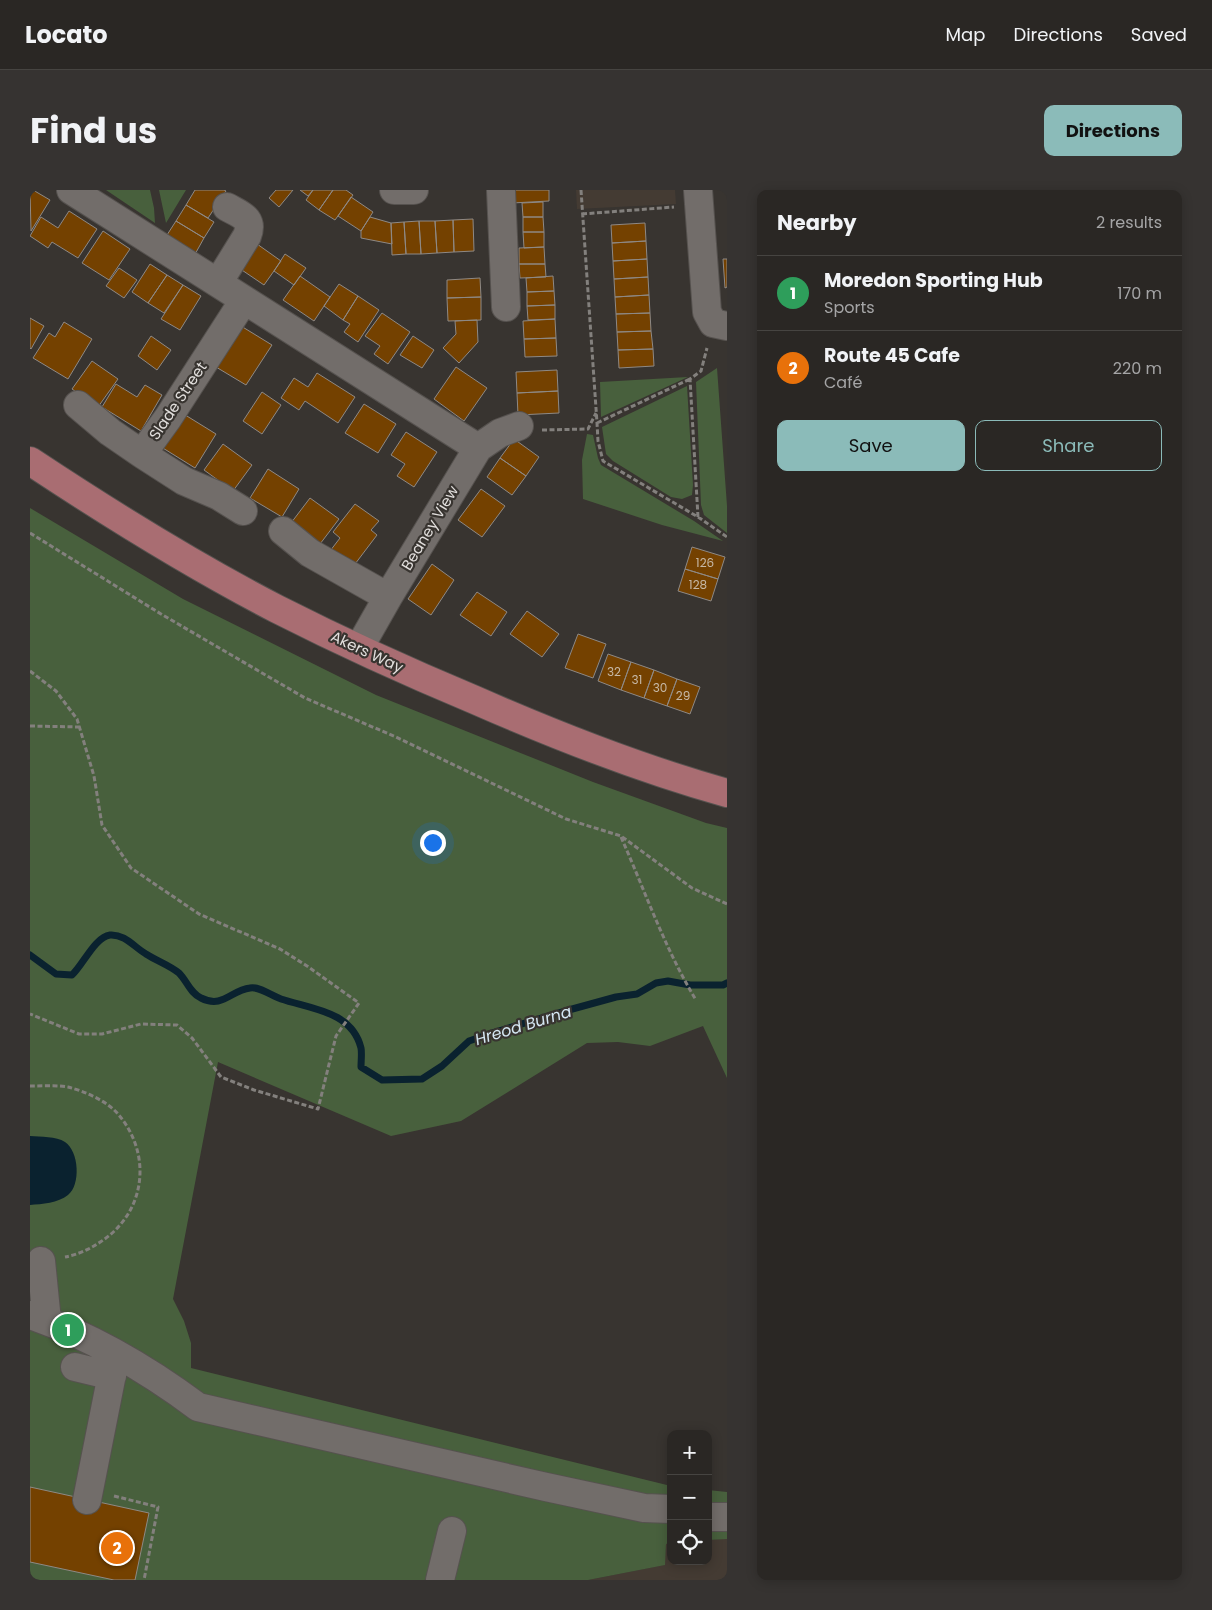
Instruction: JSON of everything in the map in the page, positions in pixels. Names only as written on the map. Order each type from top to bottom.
[{"type":"main road","name":"Akers Way","points":[[30,461],[201,568],[277,609],[433,682],[542,728],[665,775],[727,794]]},
{"type":"street","points":[[71,190],[478,448]]},
{"type":"street","points":[[394,190],[414,190]]},
{"type":"street","points":[[501,190],[506,307]]},
{"type":"street","points":[[698,198],[707,312],[720,324]]},
{"type":"street","points":[[218,283],[250,228],[246,218],[227,206]]},
{"type":"street","name":"Slade Street","points":[[243,511],[219,496],[184,481],[142,454],[168,418],[244,300]]},
{"type":"street","points":[[78,405],[110,432],[142,454]]},
{"type":"street","name":"Beaney View","points":[[359,648],[478,448],[500,433],[520,426]]},
{"type":"street","points":[[283,531],[310,553],[388,597]]},
{"type":"street","points":[[41,1261],[38,1318],[114,1365],[164,1382],[198,1407],[546,1487],[644,1508],[667,1509]]},
{"type":"street","points":[[75,1367],[114,1365]]},
{"type":"street","points":[[88,1495],[114,1365]]},
{"type":"street","points":[[712,1517],[727,1517]]},
{"type":"street","points":[[440,1580],[452,1531]]},
{"type":"path","points":[[581,190],[598,441],[603,461],[698,516],[727,537]]},
{"type":"path","points":[[582,214],[698,198]]},
{"type":"path","points":[[597,423],[690,380],[701,371],[720,324]]},
{"type":"path","points":[[690,380],[698,516]]},
{"type":"path","points":[[520,426],[533,431],[588,429],[596,413]]},
{"type":"path","points":[[30,533],[160,614],[305,698],[396,737],[566,818],[621,836],[692,888],[727,904]]},
{"type":"path","points":[[30,671],[56,692],[77,719],[94,776],[102,825],[131,868],[199,914],[280,949],[359,1004],[336,1036],[318,1109],[254,1090],[221,1077],[192,1038],[177,1025],[141,1024],[102,1034],[79,1034],[30,1014]]},
{"type":"path","points":[[30,726],[80,727]]},
{"type":"path","points":[[621,836],[682,978],[696,1000]]},
{"type":"path","points":[[30,1086],[68,1087],[96,1098],[117,1113],[135,1139],[140,1156],[139,1184],[134,1205],[123,1224],[109,1237],[93,1247],[70,1256],[41,1261]]},
{"type":"path","points":[[88,1495],[158,1507],[144,1580]]},
{"type":"shaded area","points":[[576,190],[675,190],[676,204],[577,209]]},
{"type":"shaded area","points":[[727,1539],[727,1580],[588,1580],[664,1565],[667,1544],[667,1565],[712,1565],[712,1540]]},
{"type":"green space","points":[[106,190],[150,190],[155,223]]},
{"type":"green space","points":[[159,190],[186,190],[166,223]]},
{"type":"green space","points":[[717,368],[727,506],[727,533],[704,515],[701,505],[696,382]]},
{"type":"green space","points":[[688,377],[601,417],[600,382]]},
{"type":"green space","points":[[687,386],[693,485],[692,495],[682,499],[671,497],[613,461],[606,454],[602,427]]},
{"type":"green space","points":[[587,434],[593,435],[601,465],[694,521],[723,541],[662,525],[583,499],[582,460]]},
{"type":"green space","points":[[30,508],[183,599],[376,695],[593,782],[706,823],[727,828],[727,1078],[703,1026],[650,1046],[618,1042],[587,1043],[461,1121],[391,1136],[218,1062],[173,1299],[184,1321],[191,1343],[191,1368],[667,1485],[665,1565],[588,1580],[30,1580]]},
{"type":"green space","points":[[712,1490],[727,1492],[727,1539],[712,1540]]},
{"type":"water","points":[[30,1136],[61,1140],[70,1146],[77,1168],[75,1184],[64,1198],[50,1203],[30,1205]]},
{"type":"building","points":[[30,190],[50,200],[31,231]]},
{"type":"building","points":[[195,190],[226,191],[208,218],[186,205]]},
{"type":"building","points":[[276,190],[293,190],[279,207],[269,198]]},
{"type":"building","points":[[300,190],[313,190],[308,196]]},
{"type":"building","points":[[313,190],[333,190],[319,210],[306,200]]},
{"type":"building","points":[[333,190],[346,190],[353,195],[335,220],[319,210]]},
{"type":"building","points":[[512,190],[549,190],[549,201],[512,203]]},
{"type":"building","points":[[351,197],[373,212],[361,231],[338,216]]},
{"type":"building","points":[[543,202],[543,217],[523,217],[522,203]]},
{"type":"building","points":[[186,205],[214,222],[204,238],[176,221]]},
{"type":"building","points":[[69,211],[97,229],[78,258],[52,242],[48,248],[30,236],[41,217],[58,228]]},
{"type":"building","points":[[370,217],[391,223],[392,244],[361,238],[361,231]]},
{"type":"building","points":[[523,217],[543,217],[544,232],[523,232]]},
{"type":"building","points":[[473,219],[474,251],[454,252],[453,220]]},
{"type":"building","points":[[453,220],[454,252],[437,253],[435,221]]},
{"type":"building","points":[[176,221],[204,238],[194,256],[165,238]]},
{"type":"building","points":[[419,221],[421,254],[406,254],[404,222]]},
{"type":"building","points":[[419,221],[435,221],[437,253],[421,254]]},
{"type":"building","points":[[404,222],[406,254],[392,255],[391,223]]},
{"type":"building","points":[[645,223],[646,241],[612,243],[611,225]]},
{"type":"building","points":[[103,231],[130,249],[109,280],[82,263]]},
{"type":"building","points":[[523,232],[544,232],[544,247],[524,248]]},
{"type":"building","points":[[250,239],[281,261],[264,285],[233,264]]},
{"type":"building","points":[[646,241],[647,259],[613,261],[612,243]]},
{"type":"building","points":[[544,247],[545,264],[519,264],[519,248]]},
{"type":"building","points":[[285,254],[306,268],[294,285],[274,271]]},
{"type":"building","points":[[647,259],[648,277],[614,279],[613,261]]},
{"type":"building","points":[[723,259],[727,259],[727,287],[725,288]]},
{"type":"building","points":[[150,264],[167,275],[148,303],[132,292]]},
{"type":"building","points":[[519,264],[545,264],[546,277],[520,278]]},
{"type":"building","points":[[119,268],[137,280],[124,298],[106,286]]},
{"type":"building","points":[[167,275],[183,285],[164,313],[148,303]]},
{"type":"building","points":[[300,276],[330,297],[314,321],[283,300]]},
{"type":"building","points":[[553,276],[554,291],[527,292],[526,278]]},
{"type":"building","points":[[648,277],[649,295],[615,297],[614,279]]},
{"type":"building","points":[[480,278],[481,297],[447,298],[447,280]]},
{"type":"building","points":[[339,284],[358,296],[343,320],[324,306]]},
{"type":"building","points":[[183,285],[201,296],[180,330],[161,319]]},
{"type":"building","points":[[554,291],[555,305],[527,306],[527,292]]},
{"type":"building","points":[[649,295],[650,313],[616,314],[615,297]]},
{"type":"building","points":[[358,296],[379,310],[358,342],[344,332],[350,324],[343,320]]},
{"type":"building","points":[[481,297],[481,320],[448,321],[447,298]]},
{"type":"building","points":[[555,305],[555,319],[528,320],[527,306]]},
{"type":"building","points":[[382,313],[410,332],[388,364],[374,354],[380,346],[365,336]]},
{"type":"building","points":[[650,313],[651,331],[617,332],[616,314]]},
{"type":"building","points":[[30,318],[44,326],[31,349],[30,348]]},
{"type":"building","points":[[555,319],[556,338],[524,339],[523,321]]},
{"type":"building","points":[[477,320],[478,342],[459,363],[443,348],[456,334],[455,321]]},
{"type":"building","points":[[64,322],[92,339],[68,379],[33,358],[49,333],[55,337]]},
{"type":"building","points":[[241,326],[272,345],[246,385],[216,367]]},
{"type":"building","points":[[651,331],[653,349],[618,350],[617,332]]},
{"type":"building","points":[[151,336],[171,350],[157,370],[138,356]]},
{"type":"building","points":[[413,336],[434,350],[422,368],[400,355]]},
{"type":"building","points":[[556,338],[557,356],[525,357],[524,339]]},
{"type":"building","points":[[653,349],[654,366],[619,368],[618,350]]},
{"type":"building","points":[[92,361],[118,379],[98,407],[72,389]]},
{"type":"building","points":[[456,367],[487,388],[464,421],[434,399]]},
{"type":"building","points":[[557,370],[558,391],[517,393],[516,372]]},
{"type":"building","points":[[317,373],[355,397],[338,423],[305,401],[299,410],[281,398],[294,378],[308,387]]},
{"type":"building","points":[[116,384],[137,397],[145,385],[162,395],[141,431],[102,407]]},
{"type":"building","points":[[558,391],[559,413],[518,415],[517,393]]},
{"type":"building","points":[[262,392],[281,405],[262,434],[243,421]]},
{"type":"building","points":[[364,404],[396,424],[378,453],[345,433]]},
{"type":"building","points":[[182,413],[216,434],[195,468],[158,445]]},
{"type":"building","points":[[406,432],[437,452],[414,487],[397,476],[405,464],[391,455]]},
{"type":"building","points":[[514,439],[539,457],[526,476],[500,458]]},
{"type":"building","points":[[223,444],[252,465],[233,491],[204,470]]},
{"type":"building","points":[[500,458],[526,476],[512,495],[487,477]]},
{"type":"building","points":[[268,469],[299,489],[282,517],[250,498]]},
{"type":"building","points":[[481,489],[505,506],[482,537],[458,520]]},
{"type":"building","points":[[310,498],[339,519],[320,544],[291,523]]},
{"type":"building","points":[[355,504],[379,521],[371,530],[377,535],[352,568],[330,551],[340,538],[333,532]]},
{"type":"building","points":[[692,547],[725,557],[718,579],[685,569]]},
{"type":"building","points":[[432,564],[454,580],[431,615],[408,599]]},
{"type":"building","points":[[685,569],[718,579],[711,601],[678,591]]},
{"type":"building","points":[[477,592],[507,612],[491,636],[460,615]]},
{"type":"building","points":[[527,611],[559,634],[542,657],[510,634]]},
{"type":"building","points":[[578,634],[606,644],[593,678],[565,668]]},
{"type":"building","points":[[608,654],[631,662],[621,690],[598,681]]},
{"type":"building","points":[[631,662],[654,670],[644,698],[621,690]]},
{"type":"building","points":[[654,670],[677,679],[667,706],[644,698]]},
{"type":"building","points":[[677,679],[700,687],[690,714],[667,706]]},
{"type":"building","points":[[30,1487],[149,1513],[135,1580],[114,1580],[30,1562]]},
{"type":"waterway","name":"Hreod Burna","points":[[30,955],[56,974],[72,975],[99,941],[110,935],[115,935],[179,973],[197,996],[209,1001],[221,1000],[243,989],[254,988],[281,999],[329,1013],[349,1026],[356,1036],[361,1048],[361,1067],[382,1080],[422,1079],[442,1066],[469,1041],[565,1011],[616,997],[637,994],[656,983],[668,981],[690,985],[723,985],[727,983]]},
{"type":"place","name":"Moredon Sporting Hub","points":[[68,1330]]},
{"type":"place","name":"Route 45 Cafe","points":[[117,1548]]}]
